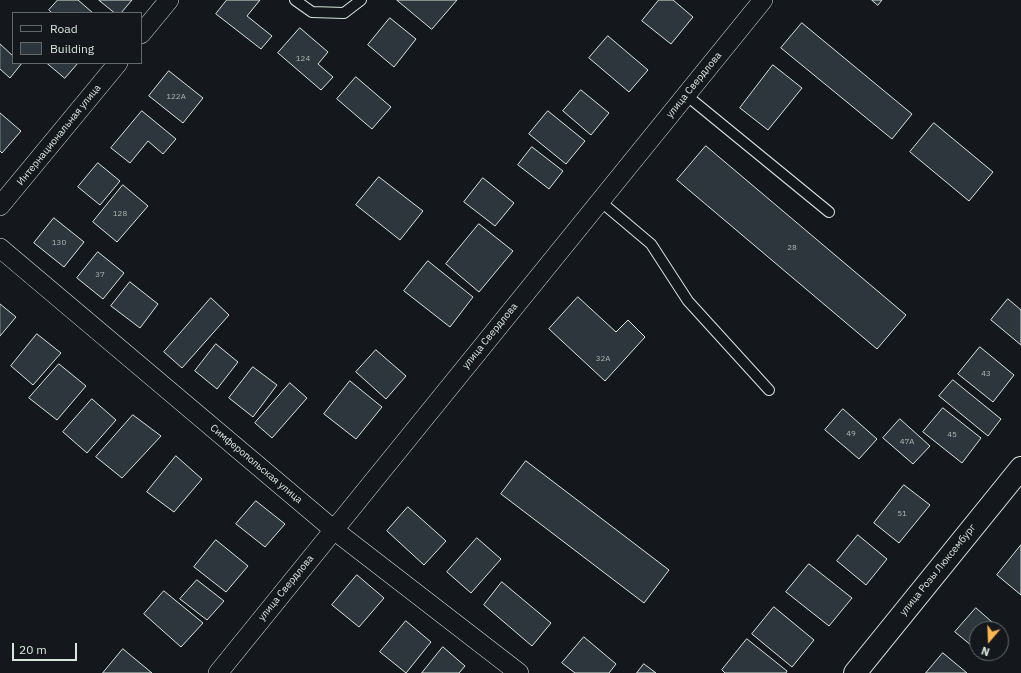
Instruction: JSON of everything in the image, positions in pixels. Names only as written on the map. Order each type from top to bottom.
[{"type":"main road","name":"улица Розы Люксембург","points":[[855,673],[1021,468]]},
{"type":"street","points":[[142,33],[169,0]]},
{"type":"street","name":"улица Свердлова","points":[[218,673],[763,0]]},
{"type":"street","name":"Интернациональная улица","points":[[0,206],[117,64]]},
{"type":"street","name":"Симферопольская улица","points":[[0,248],[334,530],[519,673]]},
{"type":"lane","points":[[295,0],[312,12],[344,13],[361,0]]},
{"type":"lane","points":[[686,95],[829,212]]},
{"type":"lane","points":[[600,201],[652,244],[688,301],[768,390]]},
{"type":"building","points":[[58,0],[78,0],[92,12],[51,12],[49,10]]},
{"type":"building","points":[[99,0],[132,0],[122,12],[114,12]]},
{"type":"building","points":[[227,0],[260,0],[247,16],[272,36],[261,49],[216,14]]},
{"type":"building","points":[[397,0],[457,0],[432,29]]},
{"type":"building","points":[[659,0],[673,0],[693,17],[671,44],[642,21]]},
{"type":"building","points":[[872,0],[882,0],[878,5]]},
{"type":"building","points":[[390,18],[416,39],[394,67],[368,45]]},
{"type":"building","points":[[802,23],[912,114],[892,139],[781,48]]},
{"type":"building","points":[[300,28],[328,52],[318,64],[333,77],[321,90],[278,53]]},
{"type":"building","points":[[608,36],[648,70],[629,92],[589,58]]},
{"type":"building","points":[[0,44],[12,55],[12,64],[21,64],[10,78],[0,69]]},
{"type":"building","points":[[48,64],[77,64],[65,78]]},
{"type":"building","points":[[773,65],[802,88],[768,130],[740,108]]},
{"type":"building","points":[[169,71],[203,98],[183,123],[149,96]]},
{"type":"building","points":[[356,77],[391,107],[372,129],[337,99]]},
{"type":"building","points":[[581,90],[609,113],[591,135],[563,111]]},
{"type":"building","points":[[142,111],[176,139],[163,154],[148,141],[130,163],[111,148]]},
{"type":"building","points":[[548,111],[585,141],[566,164],[529,134]]},
{"type":"building","points":[[0,113],[21,131],[2,153],[0,151]]},
{"type":"building","points":[[934,123],[993,172],[969,201],[910,152]]},
{"type":"building","points":[[706,146],[906,315],[877,349],[677,180]]},
{"type":"building","points":[[532,147],[563,171],[549,189],[518,165]]},
{"type":"building","points":[[98,163],[120,181],[100,205],[78,187]]},
{"type":"building","points":[[379,177],[423,211],[400,240],[356,205]]},
{"type":"building","points":[[483,178],[514,203],[495,226],[464,202]]},
{"type":"building","points":[[123,185],[148,206],[117,242],[93,222]]},
{"type":"building","points":[[54,218],[84,242],[64,267],[34,243]]},
{"type":"building","points":[[479,224],[513,251],[479,292],[446,264]]},
{"type":"building","points":[[98,252],[124,273],[103,299],[77,278]]},
{"type":"building","points":[[428,261],[473,297],[450,327],[404,291]]},
{"type":"building","points":[[130,282],[158,304],[140,328],[111,306]]},
{"type":"building","points":[[578,297],[616,332],[628,320],[645,337],[605,381],[549,329]]},
{"type":"building","points":[[211,298],[229,315],[182,368],[164,352]]},
{"type":"building","points":[[1008,299],[1021,310],[1021,345],[991,320]]},
{"type":"building","points":[[0,304],[16,317],[0,336]]},
{"type":"building","points":[[37,334],[61,353],[33,385],[11,366]]},
{"type":"building","points":[[216,344],[238,362],[217,389],[195,371]]},
{"type":"building","points":[[980,347],[1014,375],[993,402],[958,374]]},
{"type":"building","points":[[376,350],[406,376],[386,399],[356,372]]},
{"type":"building","points":[[59,364],[86,386],[57,420],[29,398]]},
{"type":"building","points":[[253,367],[277,385],[253,417],[229,398]]},
{"type":"building","points":[[953,380],[1001,419],[988,436],[939,396]]},
{"type":"building","points":[[350,381],[382,407],[356,439],[324,414]]},
{"type":"building","points":[[290,383],[307,398],[272,438],[255,423]]},
{"type":"building","points":[[92,399],[116,420],[87,453],[63,432]]},
{"type":"building","points":[[943,408],[981,438],[962,463],[923,432]]},
{"type":"building","points":[[843,409],[877,439],[859,459],[825,430]]},
{"type":"building","points":[[133,415],[161,436],[122,478],[96,457]]},
{"type":"building","points":[[900,419],[930,446],[913,464],[883,438]]},
{"type":"building","points":[[176,456],[202,479],[174,512],[147,492]]},
{"type":"building","points":[[526,461],[669,570],[644,603],[501,494]]},
{"type":"building","points":[[904,485],[930,505],[899,543],[874,523]]},
{"type":"building","points":[[256,501],[285,524],[265,547],[236,524]]},
{"type":"building","points":[[408,507],[446,541],[424,565],[387,531]]},
{"type":"building","points":[[858,535],[887,559],[866,585],[837,561]]},
{"type":"building","points":[[477,538],[501,559],[471,593],[447,572]]},
{"type":"building","points":[[216,540],[248,566],[226,592],[194,567]]},
{"type":"building","points":[[1021,545],[1021,595],[997,575]]},
{"type":"building","points":[[809,564],[852,598],[829,626],[786,592]]},
{"type":"building","points":[[357,575],[384,598],[359,627],[332,605]]},
{"type":"building","points":[[197,580],[224,601],[207,620],[180,599]]},
{"type":"building","points":[[502,582],[551,623],[532,646],[484,605]]},
{"type":"building","points":[[164,591],[203,623],[181,647],[144,614]]},
{"type":"building","points":[[774,607],[814,640],[792,667],[752,634]]},
{"type":"building","points":[[976,608],[991,621],[969,621],[969,643],[955,632]]},
{"type":"building","points":[[406,621],[431,642],[406,673],[380,652]]},
{"type":"building","points":[[584,637],[616,664],[609,673],[575,673],[562,663]]},
{"type":"building","points":[[747,639],[787,671],[786,673],[725,673],[722,670]]},
{"type":"building","points":[[443,647],[465,666],[459,673],[422,673]]},
{"type":"building","points":[[123,649],[152,673],[103,673]]},
{"type":"building","points":[[943,653],[967,673],[926,673]]},
{"type":"building","points":[[644,664],[656,673],[637,673]]}]
